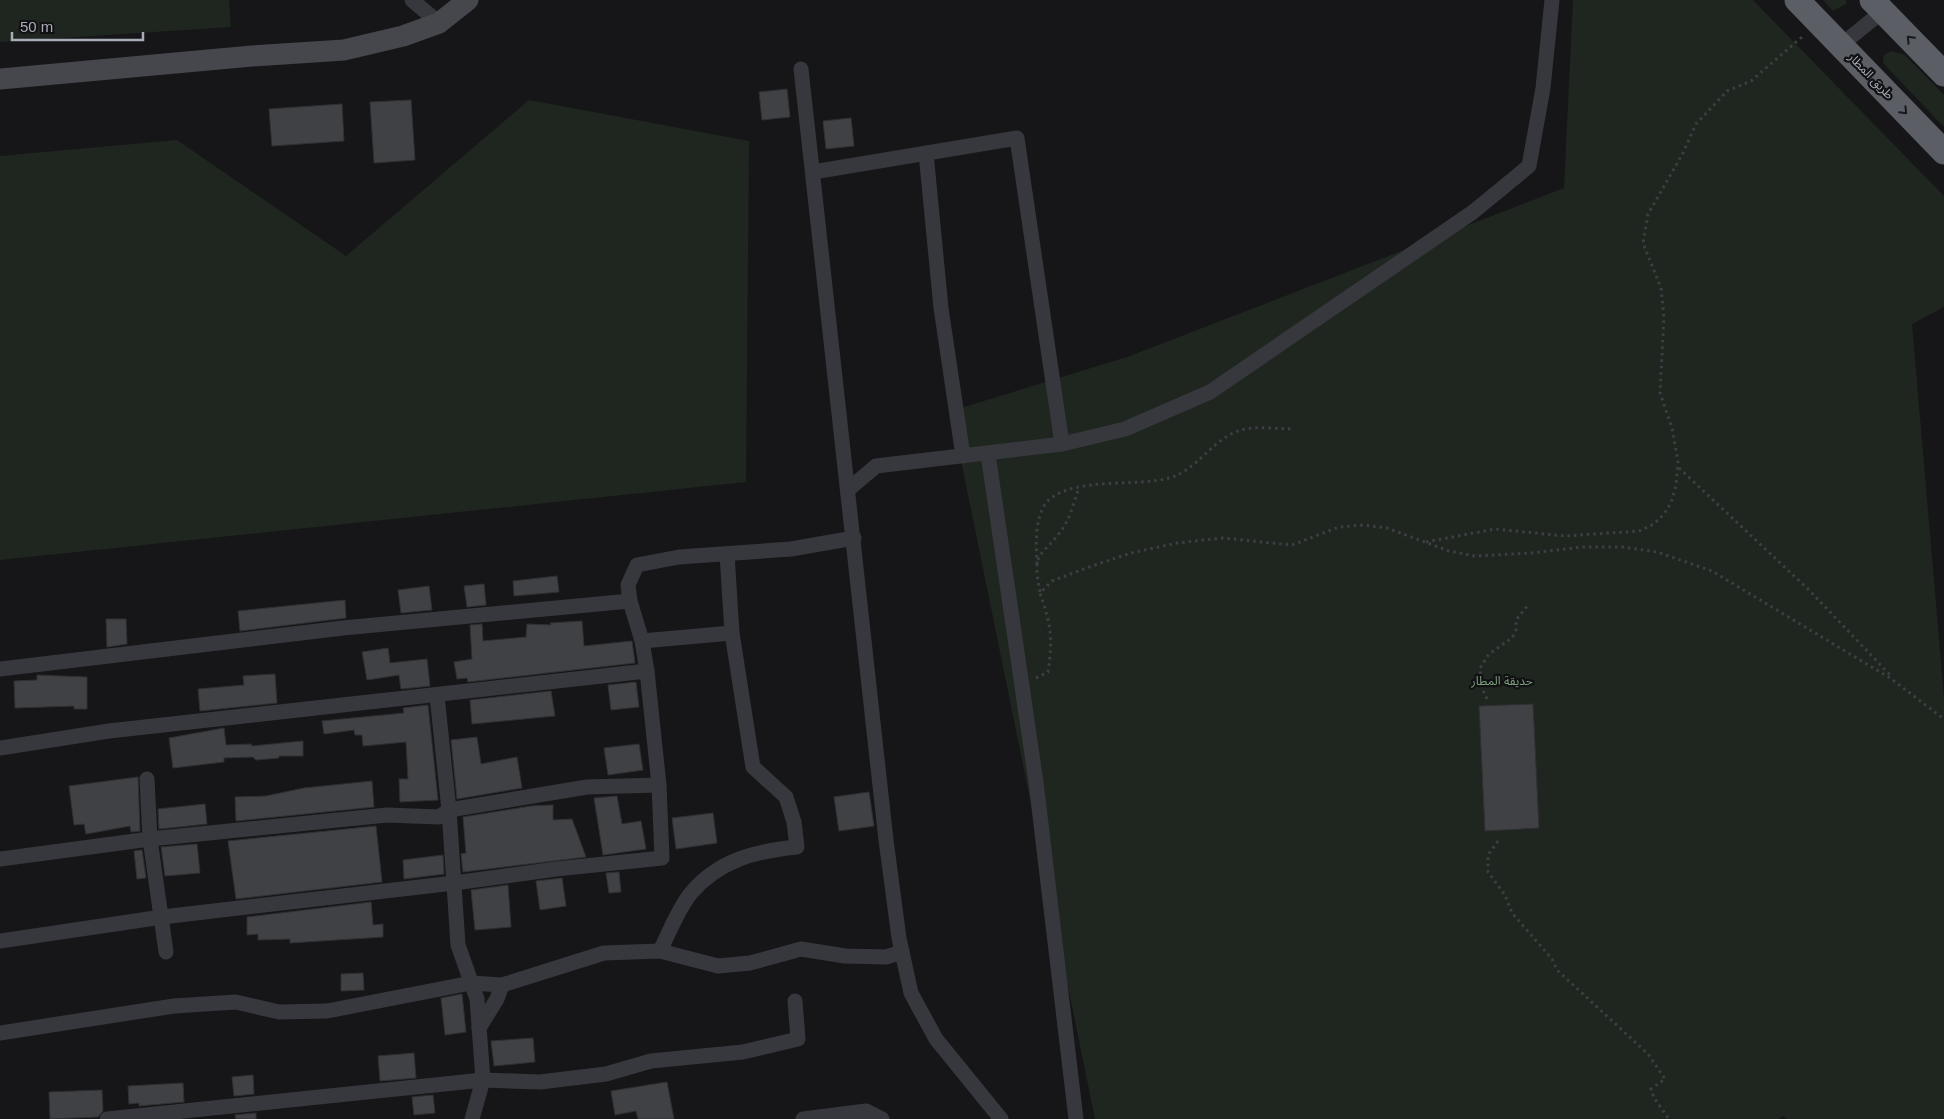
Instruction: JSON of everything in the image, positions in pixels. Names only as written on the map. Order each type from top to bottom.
[{"type":"highway","name":"طريق المطار","points":[[1797,0],[1944,152]]},
{"type":"highway","points":[[1877,6],[1944,74]]},
{"type":"main road","points":[[0,79],[252,56],[344,50],[403,36],[439,23],[468,0]]},
{"type":"street","points":[[412,0],[439,23]]},
{"type":"street","points":[[848,490],[876,466],[1062,444],[1125,429],[1210,392],[1473,212],[1529,166],[1543,88],[1552,0]]},
{"type":"street","points":[[1841,45],[1877,6]]},
{"type":"street","points":[[801,68],[886,840],[902,952],[911,993],[936,1039],[1002,1119]]},
{"type":"street","points":[[813,172],[1017,138],[1062,444]]},
{"type":"street","points":[[926,153],[941,308],[963,456]]},
{"type":"street","points":[[988,454],[1050,889],[1076,1119]]},
{"type":"street","points":[[0,942],[162,917],[662,858],[659,785],[647,671],[642,641],[630,601],[628,585],[637,566],[680,557],[791,549],[854,538]]},
{"type":"street","points":[[660,951],[690,894],[721,866],[769,850],[797,847],[794,822],[786,797],[753,767],[732,633],[726,554]]},
{"type":"street","points":[[0,669],[342,628],[630,601]]},
{"type":"street","points":[[642,641],[732,633]]},
{"type":"street","points":[[0,748],[109,731],[437,696],[647,671]]},
{"type":"street","points":[[437,696],[449,810],[458,945],[477,999],[483,1080],[472,1119]]},
{"type":"street","points":[[147,779],[150,839],[166,952]]},
{"type":"street","points":[[0,859],[150,839],[387,815],[439,817],[449,810],[587,787],[659,785]]},
{"type":"street","points":[[0,1034],[174,1006],[236,1002],[279,1012],[327,1011],[471,983],[502,986],[604,953],[660,951],[718,966],[750,964],[801,949],[845,956],[886,957],[902,952]]},
{"type":"street","points":[[479,1028],[498,999],[502,986]]},
{"type":"street","points":[[107,1119],[194,1115],[483,1080],[540,1082],[606,1074],[651,1061],[743,1052],[798,1039],[795,1001]]},
{"type":"street","points":[[803,1119],[866,1110],[882,1119]]},
{"type":"path","points":[[1425,542],[1495,529],[1565,536],[1639,531],[1654,524],[1672,502],[1678,468],[1677,445],[1660,393],[1664,317],[1661,288],[1644,243],[1648,214],[1682,155],[1696,124],[1727,91],[1751,81],[1819,22]]},
{"type":"path","points":[[1022,685],[1048,672],[1052,642],[1049,620],[1040,593],[1037,564],[1038,523],[1048,500],[1058,494],[1079,488],[1169,478],[1186,470],[1219,442],[1239,431],[1254,428],[1294,429]]},
{"type":"path","points":[[1678,468],[1809,590],[1900,685]]},
{"type":"path","points":[[1037,564],[1040,553],[1064,527],[1079,488]]},
{"type":"path","points":[[1040,593],[1052,581],[1089,567],[1131,553],[1176,543],[1223,538],[1292,545],[1340,527],[1364,525],[1387,528],[1449,551],[1475,556],[1532,553],[1583,547],[1623,547],[1657,552],[1712,571],[1900,685],[1944,719]]},
{"type":"path","points":[[1487,699],[1480,679],[1480,668],[1489,654],[1512,638],[1516,630],[1516,620],[1529,604]]},
{"type":"path","points":[[1498,841],[1488,855],[1488,872],[1501,889],[1512,913],[1552,959],[1557,970],[1648,1054],[1665,1079],[1652,1089],[1654,1098],[1669,1119]]},
{"type":"green space","points":[[0,0],[229,0],[231,27],[0,42]]},
{"type":"green space","name":"حديقة المطار","points":[[1573,0],[1753,0],[1944,196],[1944,307],[1912,324],[1944,697],[1944,1119],[1787,1119],[1783,1116],[1779,1119],[1095,1119],[951,411],[1130,356],[1564,188]]},
{"type":"green space","points":[[1823,0],[1846,0],[1846,4],[1833,11]]},
{"type":"green space","points":[[1891,51],[1905,55],[1944,95],[1944,127],[1883,63],[1884,55]]},
{"type":"green space","points":[[529,100],[749,141],[746,482],[0,560],[0,156],[177,140],[346,256]]},
{"type":"building","points":[[787,89],[790,117],[762,120],[759,92]]},
{"type":"building","points":[[411,100],[415,160],[374,163],[370,102]]},
{"type":"building","points":[[342,104],[344,141],[272,146],[269,109]]},
{"type":"building","points":[[851,118],[854,146],[826,149],[823,121]]},
{"type":"building","points":[[557,576],[559,592],[514,596],[513,581]]},
{"type":"building","points":[[484,584],[486,605],[467,607],[464,586]]},
{"type":"building","points":[[429,586],[432,610],[401,613],[398,590]]},
{"type":"building","points":[[345,600],[346,618],[240,631],[238,611]]},
{"type":"building","points":[[106,619],[126,619],[127,644],[107,647]]},
{"type":"building","points":[[582,621],[584,646],[632,641],[635,663],[468,682],[467,678],[457,679],[454,662],[472,659],[470,625],[482,624],[483,641],[526,637],[527,624],[551,625],[550,623]]},
{"type":"building","points":[[388,648],[390,663],[427,659],[430,686],[401,689],[399,675],[367,680],[362,652]]},
{"type":"building","points":[[275,674],[277,703],[200,711],[198,689],[244,685],[243,676]]},
{"type":"building","points":[[37,675],[87,677],[87,709],[74,709],[74,706],[15,708],[14,681],[37,680]]},
{"type":"building","points":[[636,682],[639,707],[611,710],[608,685]]},
{"type":"building","points":[[551,691],[555,716],[472,724],[470,700]]},
{"type":"building","points":[[1533,704],[1539,828],[1485,831],[1479,706]]},
{"type":"building","points":[[428,705],[438,800],[400,802],[399,779],[408,779],[406,742],[363,746],[362,735],[355,735],[354,730],[324,734],[322,721],[404,713],[403,708]]},
{"type":"building","points":[[224,728],[226,745],[251,744],[252,746],[303,741],[303,756],[279,756],[279,758],[256,760],[253,757],[224,758],[224,762],[173,768],[169,738]]},
{"type":"building","points":[[477,737],[481,764],[517,757],[522,788],[457,799],[451,740]]},
{"type":"building","points":[[639,744],[643,770],[608,775],[604,748]]},
{"type":"building","points":[[138,777],[140,831],[131,832],[130,826],[86,834],[84,824],[74,825],[69,786]]},
{"type":"building","points":[[372,781],[374,807],[236,821],[235,797],[266,796],[304,788]]},
{"type":"building","points":[[869,792],[874,826],[839,831],[834,797]]},
{"type":"building","points":[[617,796],[622,824],[641,821],[646,849],[603,855],[594,798]]},
{"type":"building","points":[[205,804],[207,824],[159,829],[158,809]]},
{"type":"building","points":[[553,805],[553,820],[572,819],[586,857],[463,872],[461,854],[466,853],[463,817],[531,806]]},
{"type":"building","points":[[713,813],[717,843],[676,849],[672,818]]},
{"type":"building","points":[[376,826],[382,882],[236,899],[228,841]]},
{"type":"building","points":[[197,844],[200,873],[165,876],[161,847]]},
{"type":"building","points":[[142,850],[146,878],[137,879],[134,851]]},
{"type":"building","points":[[443,855],[444,874],[404,879],[403,860]]},
{"type":"building","points":[[619,872],[621,892],[609,893],[606,873]]},
{"type":"building","points":[[562,878],[566,906],[540,910],[536,881]]},
{"type":"building","points":[[508,885],[511,927],[475,930],[471,890]]},
{"type":"building","points":[[371,902],[373,925],[383,924],[383,937],[290,943],[290,939],[258,940],[258,934],[247,935],[247,917]]},
{"type":"building","points":[[363,973],[364,990],[341,991],[341,974]]},
{"type":"building","points":[[462,994],[466,1032],[445,1035],[441,998]]},
{"type":"building","points":[[533,1038],[535,1062],[494,1066],[491,1041]]},
{"type":"building","points":[[414,1053],[416,1078],[380,1081],[378,1056]]},
{"type":"building","points":[[253,1075],[254,1094],[234,1096],[232,1077]]},
{"type":"building","points":[[667,1082],[674,1119],[638,1119],[636,1111],[615,1115],[611,1091]]},
{"type":"building","points":[[183,1083],[184,1102],[139,1106],[139,1103],[129,1104],[128,1086]]},
{"type":"building","points":[[102,1090],[103,1111],[98,1117],[50,1119],[49,1092]]},
{"type":"building","points":[[433,1095],[435,1113],[414,1115],[412,1097]]},
{"type":"building","points":[[256,1113],[256,1119],[236,1119],[235,1115]]}]
